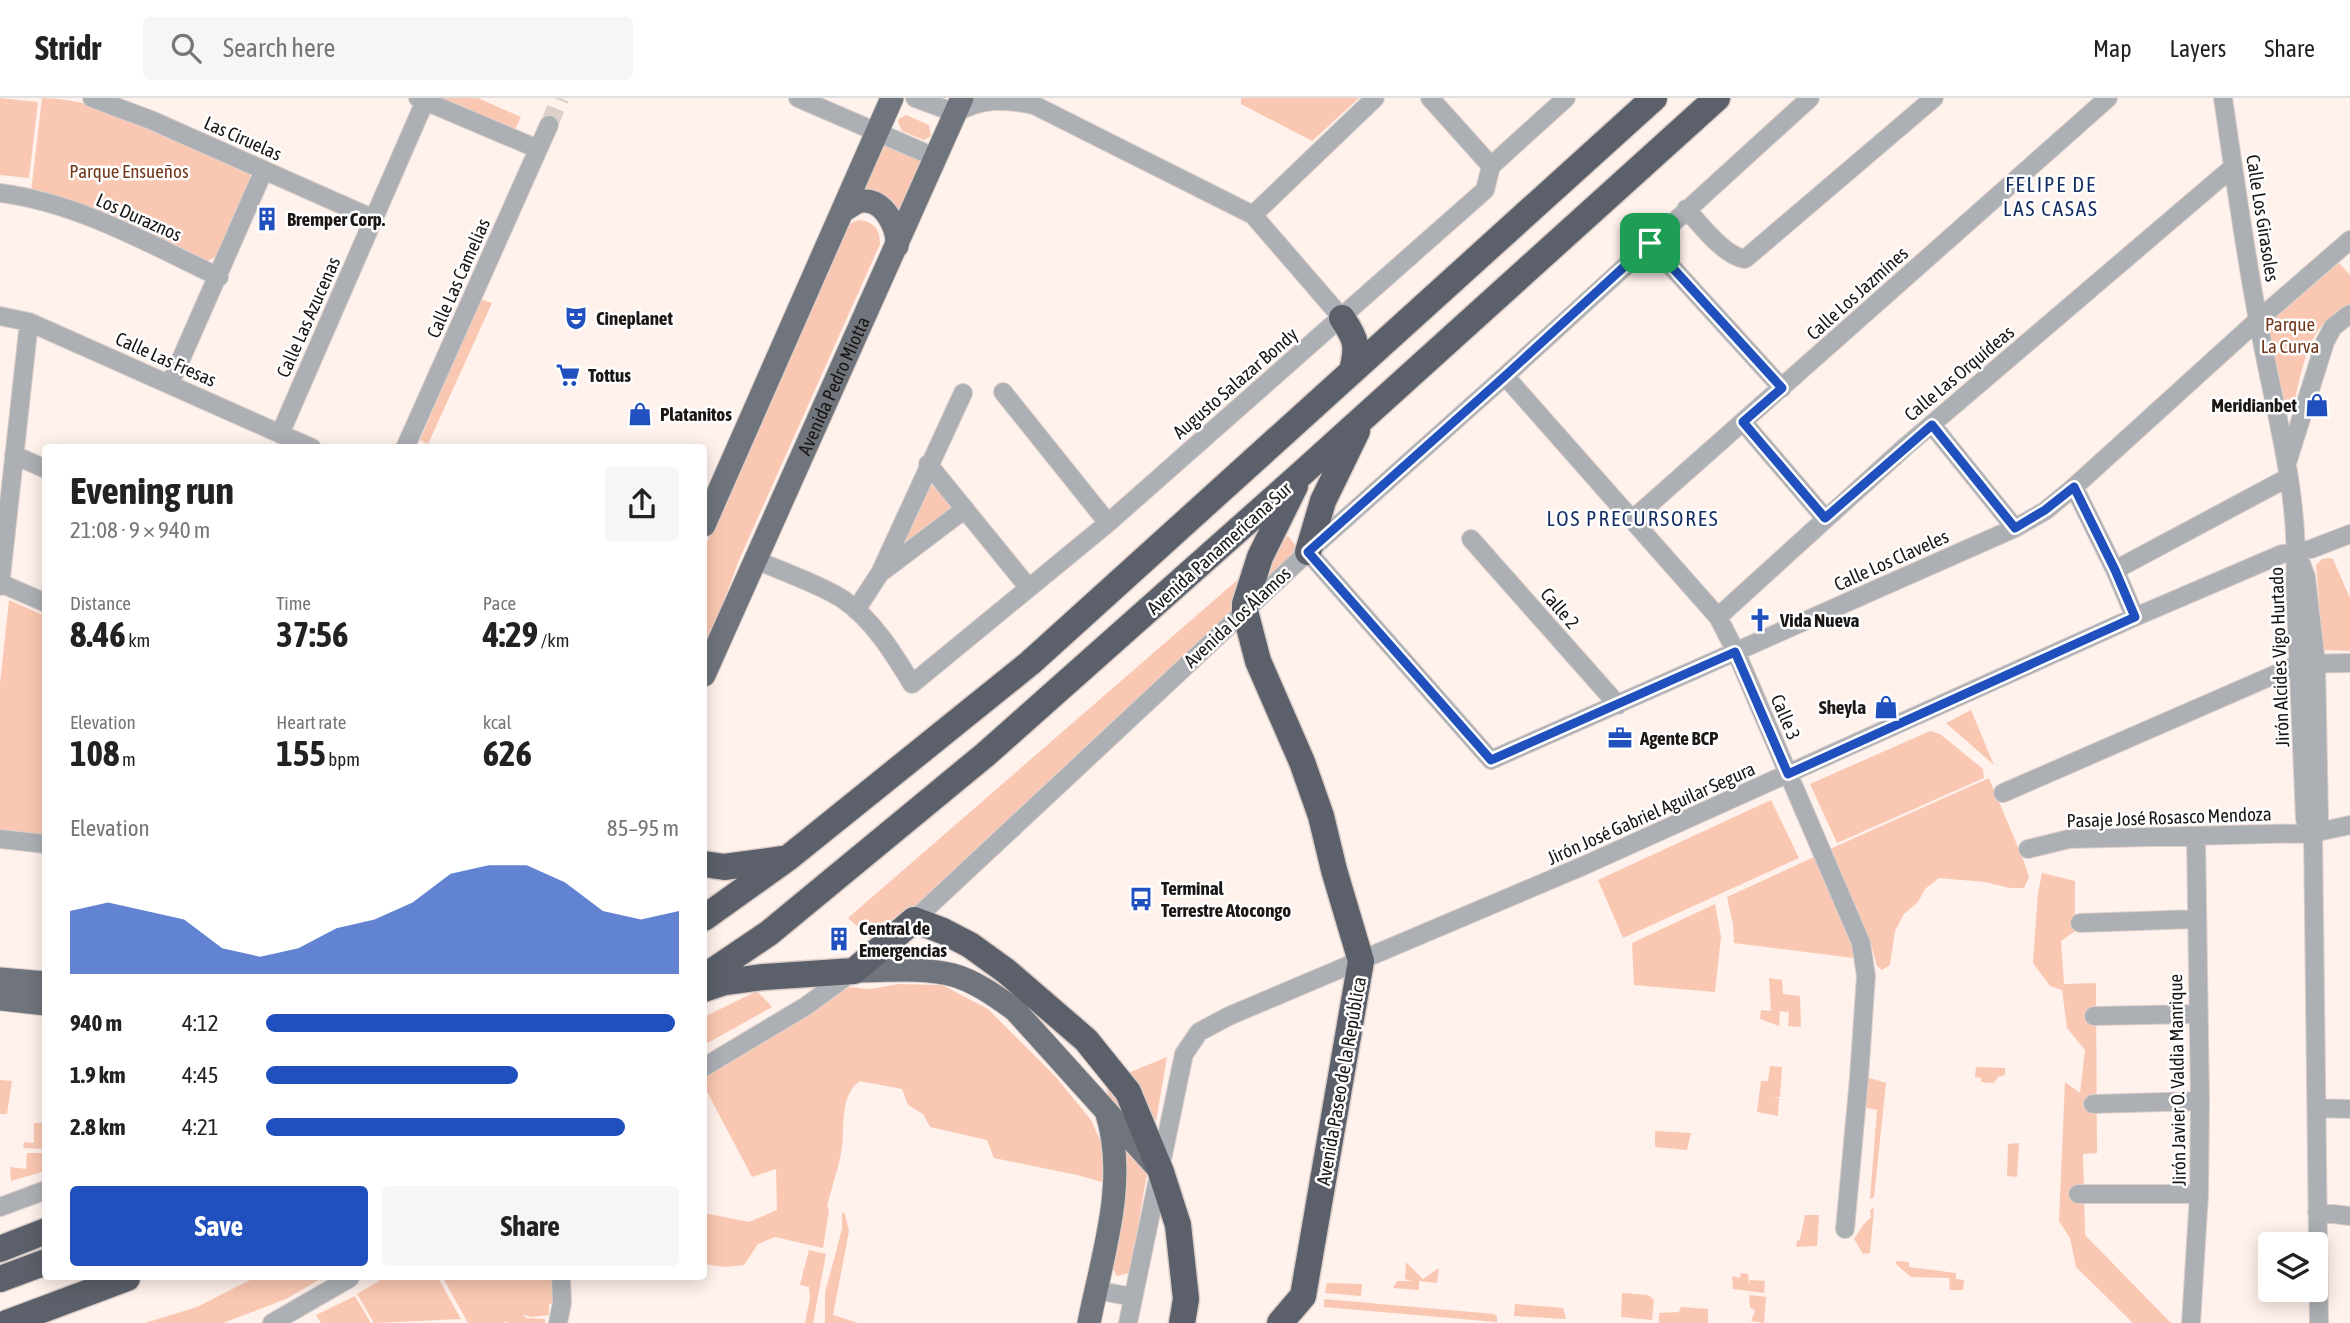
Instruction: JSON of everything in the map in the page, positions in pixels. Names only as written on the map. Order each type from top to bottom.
[{"type":"highway","points":[[707,916],[788,858],[1030,663],[1654,98]]},
{"type":"highway","name":"Avenida Panamericana Sur","points":[[707,975],[769,933],[986,754],[1717,98]]},
{"type":"highway","points":[[1342,318],[1355,338],[1352,371]]},
{"type":"highway","points":[[1308,552],[1323,501],[1363,417]]},
{"type":"highway","points":[[1245,611],[1260,557],[1300,475]]},
{"type":"highway","name":"Avenida Paseo de la República","points":[[1245,611],[1258,661],[1302,762],[1321,816],[1361,961],[1303,1296]]},
{"type":"highway","points":[[707,864],[724,867],[788,858]]},
{"type":"highway","points":[[914,920],[970,945],[1016,979],[1086,1040],[1128,1092],[1161,1172],[1178,1225],[1184,1311]]},
{"type":"highway","name":"Avenida Los Álamos","points":[[854,971],[914,920]]},
{"type":"highway","points":[[707,988],[726,982],[764,977],[854,971]]},
{"type":"highway","points":[[0,1249],[42,1233]]},
{"type":"highway","points":[[0,1279],[42,1263]]},
{"type":"highway","points":[[7,1323],[122,1280]]},
{"type":"highway","points":[[1280,1323],[1303,1296]]},
{"type":"main road","points":[[707,518],[892,98]]},
{"type":"main road","name":"Avenida Pedro Miotta","points":[[707,668],[959,105]]},
{"type":"main road","points":[[843,211],[863,201],[872,202],[883,210],[898,232],[897,246]]},
{"type":"main road","points":[[854,971],[908,971],[954,975],[993,994],[1015,1010],[1161,1172]]},
{"type":"main road","points":[[0,979],[42,983]]},
{"type":"main road","points":[[0,999],[42,1004]]},
{"type":"main road","points":[[1089,1323],[1113,1204],[1115,1153],[1113,1133],[1105,1107]]},
{"type":"main road","name":"Avenida Paseo de la República","points":[[1298,1323],[1303,1296]]},
{"type":"street","name":"Las Ciruelas","points":[[92,98],[151,120],[374,219]]},
{"type":"street","points":[[798,98],[937,158]]},
{"type":"street","points":[[915,98],[959,105],[995,99],[1030,102],[1253,215],[1342,318]]},
{"type":"street","points":[[1253,215],[1375,98]]},
{"type":"street","points":[[1430,98],[1491,166]]},
{"type":"street","name":"Augusto Salazar Bondy","points":[[856,610],[893,653],[912,684],[1108,523],[1485,190],[1491,166],[1566,98]]},
{"type":"street","name":"Avenida Los Álamos","points":[[914,920],[1216,636],[1810,98]]},
{"type":"street","points":[[1686,209],[1712,238],[1738,258],[1745,259],[1934,98]]},
{"type":"street","name":"Calle Los Jazmínes","points":[[1633,519],[2108,98]]},
{"type":"street","name":"Calle Los Girasoles","points":[[2223,98],[2258,320],[2288,470],[2297,552]]},
{"type":"street","points":[[421,100],[538,149]]},
{"type":"street","name":"Calle Las Azucenas","points":[[280,434],[374,219],[421,100]]},
{"type":"street","name":"Calle Las Camelias","points":[[407,444],[548,125]]},
{"type":"street","name":"Calle Las Orquídeas","points":[[1718,617],[1825,518],[2233,167]]},
{"type":"street","points":[[170,384],[264,170]]},
{"type":"street","name":"Los Duraznos","points":[[0,193],[69,209],[219,276]]},
{"type":"street","name":"Calle Los Claveles","points":[[1308,552],[1491,760],[2015,528],[2045,510],[2350,240]]},
{"type":"street","points":[[1650,243],[1782,388]]},
{"type":"street","points":[[2115,570],[2288,470],[2301,417],[2325,342],[2333,327],[2350,314]]},
{"type":"street","name":"Calle Las Fresas","points":[[0,316],[29,322],[303,444]]},
{"type":"street","points":[[29,322],[0,584],[42,601]]},
{"type":"street","name":"Calle 3","points":[[1505,376],[1718,617],[1861,943],[1866,976],[1845,1229]]},
{"type":"street","points":[[1003,392],[1108,523]]},
{"type":"street","points":[[756,560],[841,598],[856,610],[880,573],[962,393]]},
{"type":"street","points":[[2276,414],[2288,422],[2301,417]]},
{"type":"street","points":[[1743,422],[1825,518]]},
{"type":"street","points":[[1932,425],[2015,528]]},
{"type":"street","points":[[14,455],[42,466]]},
{"type":"street","points":[[928,464],[1028,587]]},
{"type":"street","points":[[2074,487],[2135,617]]},
{"type":"street","points":[[880,573],[965,509]]},
{"type":"street","name":"Jirón José Gabriel Aguilar Segura","points":[[1161,1172],[1184,1054],[1199,1032],[1213,1024],[1583,866],[2281,554],[2311,549],[2350,534]]},
{"type":"street","name":"Calle 2","points":[[1471,539],[1618,705]]},
{"type":"street","name":"Jirón Alcides Vigo Hurtado","points":[[2297,552],[2306,577],[2305,819],[2313,833],[2319,1323]]},
{"type":"street","points":[[2003,793],[2307,664],[2350,663]]},
{"type":"street","name":"Pasaje José Rosasco Mendoza","points":[[2028,849],[2068,839],[2313,833],[2350,825]]},
{"type":"street","name":"Jirón Javier O. Valdia Manrique","points":[[2191,1323],[2199,1194],[2200,1101],[2196,837]]},
{"type":"street","points":[[0,839],[42,844]]},
{"type":"street","points":[[2080,923],[2196,919]]},
{"type":"street","points":[[707,1065],[806,1006],[854,971]]},
{"type":"street","points":[[2094,1016],[2197,1014]]},
{"type":"street","points":[[2093,1104],[2200,1101]]},
{"type":"street","points":[[2317,1108],[2350,1109]]},
{"type":"street","points":[[1128,1323],[1144,1239],[1161,1172]]},
{"type":"street","points":[[0,1207],[42,1191]]},
{"type":"street","points":[[2078,1194],[2199,1194]]},
{"type":"street","points":[[2317,1212],[2350,1216]]},
{"type":"street","points":[[272,1323],[347,1280]]},
{"type":"street","points":[[558,1323],[562,1303],[562,1280]]},
{"type":"street","points":[[1096,1290],[1133,1297]]},
{"type":"green space","points":[[0,98],[38,102],[29,178],[0,175]]},
{"type":"green space","name":"Parque Ensueños","points":[[42,98],[91,105],[117,113],[170,133],[242,166],[250,174],[251,181],[217,256],[207,261],[124,223],[31,192]]},
{"type":"green space","points":[[433,98],[478,98],[521,117],[513,134]]},
{"type":"green space","points":[[1241,98],[1359,98],[1312,141],[1241,104]]},
{"type":"green space","points":[[906,115],[929,125],[931,136],[924,140],[902,131],[898,122]]},
{"type":"green space","points":[[883,142],[926,161],[898,221],[860,198]]},
{"type":"green space","points":[[853,222],[869,222],[879,234],[880,244],[739,560],[707,646],[707,542],[846,228]]},
{"type":"green space","name":"Parque La Curva","points":[[2339,263],[2350,275],[2350,304],[2330,318],[2315,335],[2303,365],[2294,406],[2289,413],[2282,414],[2265,326]]},
{"type":"green space","points":[[480,299],[492,303],[428,444],[420,440]]},
{"type":"green space","points":[[933,486],[952,501],[954,507],[902,551],[898,540],[925,488]]},
{"type":"green space","points":[[1288,536],[1299,550],[876,944],[848,918]]},
{"type":"green space","points":[[2322,559],[2333,559],[2350,598],[2350,651],[2323,650],[2316,565]]},
{"type":"green space","points":[[9,600],[42,615],[42,834],[0,830],[0,684]]},
{"type":"green space","points":[[1971,710],[1994,765],[1946,723]]},
{"type":"green space","points":[[1930,731],[1940,734],[1983,769],[1984,778],[1837,843],[1810,784]]},
{"type":"green space","points":[[1989,778],[2029,877],[2024,888],[1939,878],[1925,889],[1918,902],[1904,914],[1895,931],[1890,965],[1882,970],[1877,966],[1870,940],[1830,849]]},
{"type":"green space","points":[[1771,800],[1799,858],[1623,938],[1598,880]]},
{"type":"green space","points":[[1814,857],[1851,942],[1854,958],[1734,943],[1727,897]]},
{"type":"green space","points":[[2042,873],[2075,881],[2075,931],[2061,941],[2064,984],[2096,983],[2097,1153],[2083,1154],[2085,1235],[2171,1323],[2133,1323],[2076,1267],[2070,1238],[2059,1221],[2065,1082],[2080,1093],[2085,1050],[2067,1028],[2062,990],[2050,986],[2033,963]]},
{"type":"green space","points":[[1715,904],[1721,937],[1715,992],[1634,985],[1632,943]]},
{"type":"green space","points":[[1769,978],[1782,980],[1783,994],[1800,996],[1801,1027],[1788,1026],[1789,1012],[1778,1011],[1779,1026],[1760,1019],[1761,1010],[1771,1011]]},
{"type":"green space","points":[[898,984],[942,985],[988,1009],[1055,1076],[1091,1120],[1104,1149],[1102,1182],[994,1158],[987,1140],[930,1127],[923,1114],[908,1105],[902,1089],[860,1081],[853,1087],[844,1112],[842,1147],[827,1206],[829,1210],[823,1248],[775,1237],[758,1244],[744,1265],[725,1267],[707,1264],[707,1214],[749,1222],[777,1210],[776,1169],[752,1177],[707,1092],[707,1073],[849,987],[870,989]]},
{"type":"green space","points":[[757,991],[772,1007],[707,1043],[707,1016]]},
{"type":"green space","points":[[1167,1057],[1130,1273],[1117,1276],[1111,1266],[1118,1120],[1106,1088],[1111,1080]]},
{"type":"green space","points":[[1770,1066],[1782,1067],[1780,1097],[1773,1097],[1779,1098],[1778,1116],[1757,1112],[1761,1081],[1768,1081]]},
{"type":"green space","points":[[1976,1067],[2005,1068],[2005,1075],[1998,1077],[1994,1083],[1981,1082],[1981,1078],[1975,1077]]},
{"type":"green space","points":[[1870,1078],[1886,1083],[1874,1197],[1870,1199],[1877,1110],[1863,1107],[1863,1080]]},
{"type":"green space","points":[[0,1080],[12,1081],[7,1114],[0,1114]]},
{"type":"green space","points":[[34,1123],[42,1123],[42,1149],[23,1148],[24,1142],[34,1143]]},
{"type":"green space","points":[[1655,1131],[1691,1133],[1687,1150],[1655,1147]]},
{"type":"green space","points":[[2019,1143],[2017,1177],[2007,1176],[2008,1144]]},
{"type":"green space","points":[[27,1153],[42,1153],[42,1172],[11,1181],[10,1167],[26,1169]]},
{"type":"green space","points":[[1874,1208],[1870,1253],[1863,1254],[1854,1239],[1871,1217],[1870,1210]]},
{"type":"green space","points":[[842,1212],[845,1214],[849,1231],[833,1315],[858,1323],[825,1323],[825,1293],[842,1229]]},
{"type":"green space","points":[[1805,1215],[1819,1215],[1817,1246],[1796,1247],[1800,1239]]},
{"type":"green space","points":[[809,1250],[826,1254],[813,1323],[805,1323],[810,1298],[809,1287],[800,1285]]},
{"type":"green space","points":[[1895,1261],[1909,1262],[1909,1267],[1956,1273],[1956,1279],[1964,1280],[1963,1290],[1950,1290],[1949,1278],[1911,1277]]},
{"type":"green space","points":[[1406,1262],[1423,1279],[1439,1268],[1437,1283],[1419,1281],[1419,1290],[1393,1288],[1397,1281],[1412,1281],[1405,1279]]},
{"type":"green space","points":[[1741,1273],[1748,1274],[1749,1285],[1750,1280],[1765,1281],[1764,1293],[1733,1289],[1732,1276],[1740,1278]]},
{"type":"green space","points":[[250,1280],[319,1280],[286,1299],[223,1323],[145,1323],[197,1307]]},
{"type":"green space","points":[[381,1280],[439,1280],[461,1319],[374,1323],[357,1294]]},
{"type":"green space","points":[[444,1280],[553,1280],[555,1303],[549,1304],[549,1315],[523,1315],[526,1318],[545,1319],[545,1323],[506,1323],[510,1320],[503,1323],[468,1323]]},
{"type":"green space","points":[[1327,1283],[1362,1284],[1361,1296],[1325,1293]]},
{"type":"green space","points":[[1622,1293],[1648,1295],[1654,1300],[1652,1320],[1621,1317]]},
{"type":"green space","points":[[1749,1295],[1766,1297],[1764,1323],[1751,1321],[1755,1311],[1750,1307]]},
{"type":"green space","points":[[355,1296],[371,1323],[321,1323],[316,1315]]},
{"type":"green space","points":[[1324,1299],[1494,1314],[1497,1322],[1324,1307]]},
{"type":"green space","points":[[1515,1304],[1563,1308],[1566,1319],[1514,1316]]},
{"type":"green space","points":[[1681,1307],[1708,1309],[1708,1323],[1659,1323],[1659,1313],[1679,1312]]},
{"type":"tunnel","points":[[549,125],[560,98]]},
{"type":"place","name":"Bremper Corp.","points":[[267,219]]},
{"type":"place","name":"Cineplanet","points":[[576,318]]},
{"type":"place","name":"Tottus","points":[[568,375]]},
{"type":"place","name":"Meridianbet","points":[[2317,405]]},
{"type":"place","name":"Platanitos","points":[[640,414]]},
{"type":"place","name":"Vida Nueva","points":[[1760,620]]},
{"type":"place","name":"Sheyla","points":[[1886,707]]},
{"type":"place","name":"Agente BCP","points":[[1620,738]]},
{"type":"place","name":"Terminal Terrestre Atocongo","points":[[1141,899]]},
{"type":"place","name":"Central de Emergencias","points":[[839,939]]},
{"type":"district","name":"FELIPE DE LAS CASAS","points":[[2051,197]]},
{"type":"district","name":"LOS PRECURSORES","points":[[1633,519]]},
{"type":"route","points":[[1650,243],[1782,388],[1743,422],[1825,518],[1932,425],[2015,528],[2045,510],[2074,487],[2135,617],[1788,774],[1735,652],[1491,760],[1308,552],[1650,243]]}]
